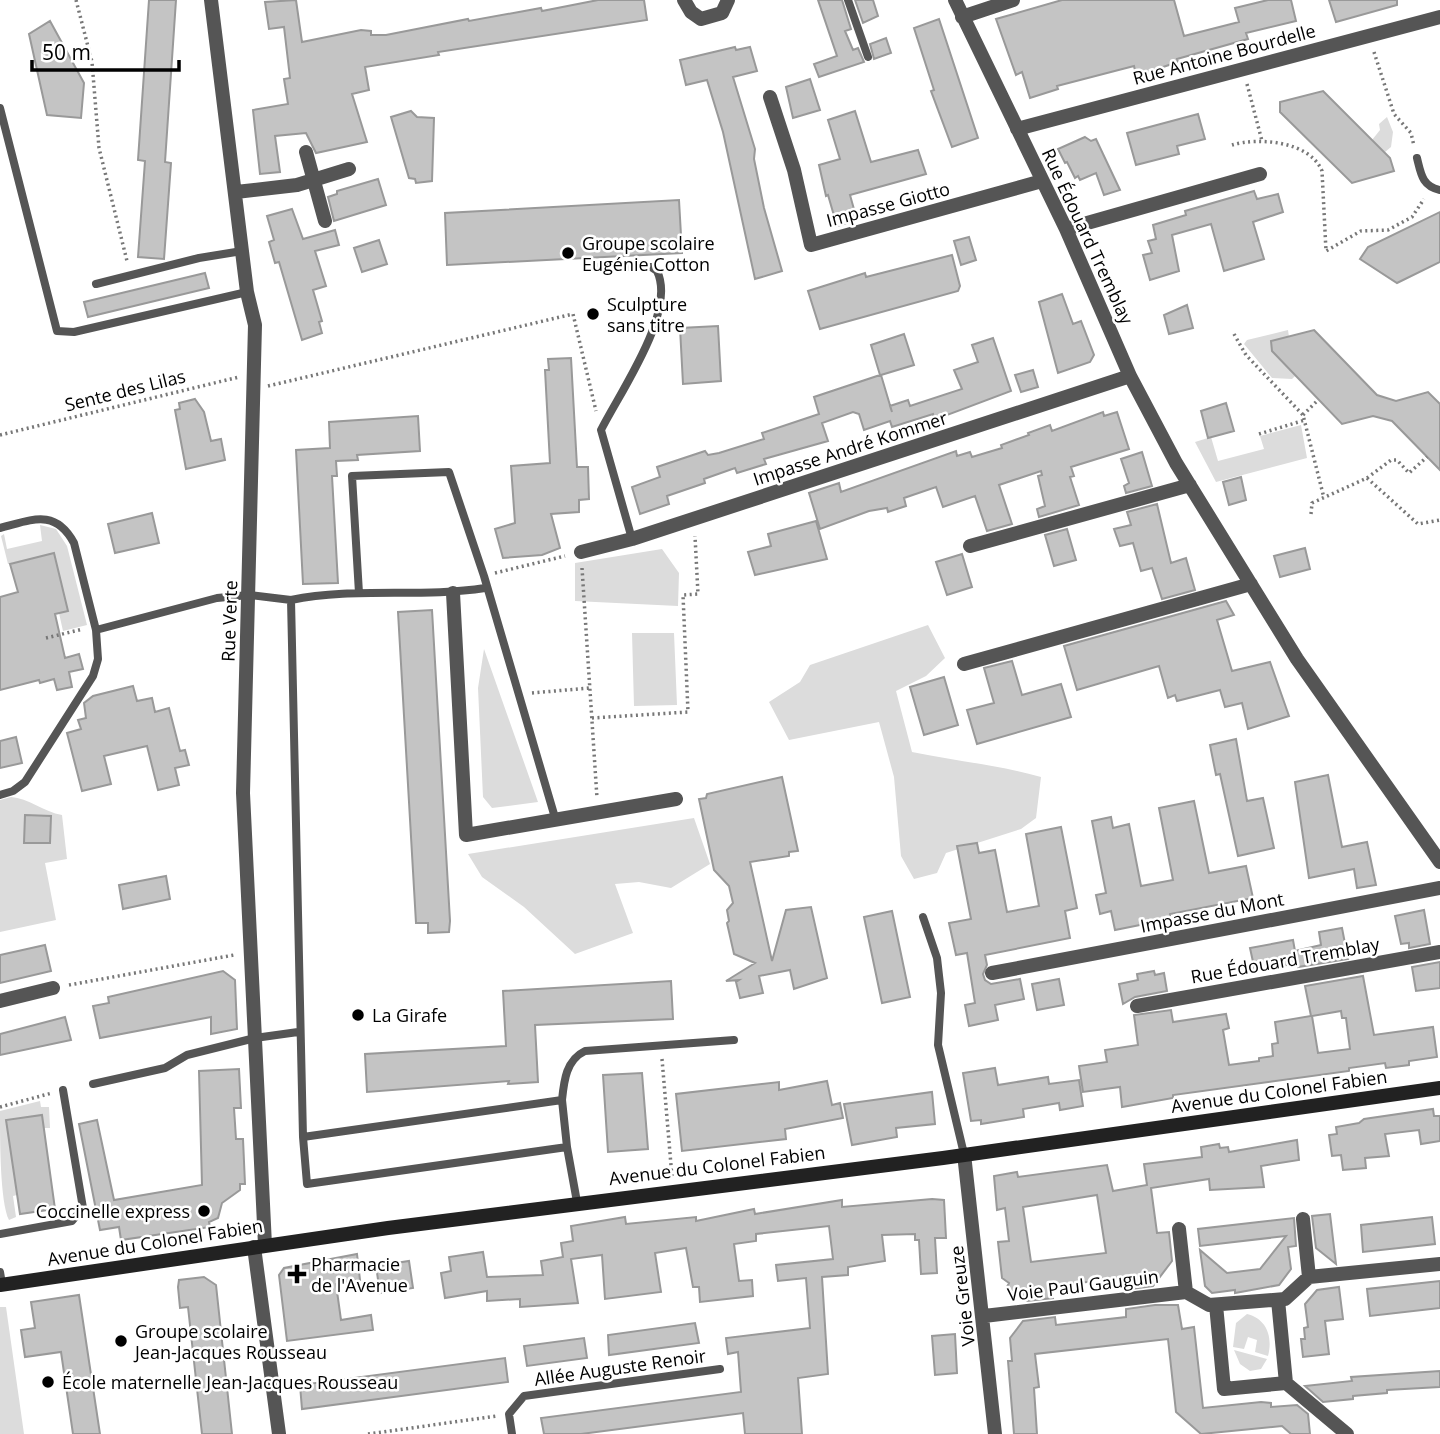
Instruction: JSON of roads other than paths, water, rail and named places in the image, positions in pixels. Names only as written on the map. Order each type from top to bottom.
[{"type":"street","name":"Rue Verte","points":[[211,0],[247,292],[256,324],[243,793],[256,1038],[260,1246],[279,1434]]},
{"type":"street","points":[[684,0],[691,12],[701,19],[722,13],[728,0]]},
{"type":"street","name":"Rue Édouard Tremblay","points":[[955,0],[1066,229],[1130,376],[1190,485],[1297,659],[1440,862]]},
{"type":"street","points":[[962,17],[1013,0]]},
{"type":"street","name":"Rue Antoine Bourdelle","points":[[1017,129],[1440,17]]},
{"type":"street","name":"Impasse Giotto","points":[[770,97],[794,170],[811,245],[1042,181]]},
{"type":"street","points":[[306,152],[316,180],[325,221]]},
{"type":"street","points":[[236,192],[298,185],[349,169]]},
{"type":"street","points":[[1066,229],[1260,174]]},
{"type":"street","name":"Impasse André Kommer","points":[[581,552],[632,540],[1130,376]]},
{"type":"street","points":[[970,546],[1190,485]]},
{"type":"street","points":[[964,664],[1251,584]]},
{"type":"street","points":[[453,593],[466,835],[676,799]]},
{"type":"street","name":"Impasse du Mont","points":[[992,973],[1440,888]]},
{"type":"street","name":"Rue Édouard Tremblay","points":[[1138,1006],[1440,952]]},
{"type":"street","points":[[0,1001],[53,988]]},
{"type":"street","name":"Avenue du Colonel Fabien","points":[[1,1280],[577,1202],[964,1154],[1440,1088]]},
{"type":"street","name":"Voie Greuze","points":[[964,1154],[995,1434]]},
{"type":"street","points":[[1303,1219],[1309,1277]]},
{"type":"street","name":"Voie Paul Gauguin","points":[[1179,1229],[1186,1293]]},
{"type":"street","points":[[1347,1434],[1286,1383],[1278,1300],[1285,1299],[1309,1277],[1440,1264]]},
{"type":"street","name":"Voie Paul Gauguin","points":[[984,1316],[1186,1293],[1209,1306],[1278,1300]]},
{"type":"street","points":[[1216,1305],[1224,1389],[1286,1383]]},
{"type":"lane","points":[[848,0],[868,57]]},
{"type":"lane","points":[[0,108],[57,331],[74,332],[247,292]]},
{"type":"lane","points":[[1417,158],[1423,181],[1430,188],[1440,190]]},
{"type":"lane","points":[[96,284],[242,251]]},
{"type":"lane","points":[[593,267],[651,267],[659,275],[662,295],[659,318],[601,430],[632,540]]},
{"type":"lane","points":[[359,593],[352,476],[449,472],[484,576],[485,588],[556,821]]},
{"type":"lane","points":[[0,528],[42,519],[61,525],[68,532],[74,543],[96,630],[98,659],[79,699],[25,782],[13,791],[0,794]]},
{"type":"lane","points":[[96,630],[217,598],[249,595],[291,600],[359,593],[453,593],[485,588]]},
{"type":"lane","points":[[291,600],[298,1032],[307,1184],[567,1147]]},
{"type":"lane","points":[[923,917],[937,958],[941,992],[938,1045],[964,1154]]},
{"type":"lane","points":[[93,1084],[165,1068],[187,1055],[256,1038],[298,1032]]},
{"type":"lane","points":[[577,1202],[562,1100],[564,1079],[578,1055],[585,1051],[734,1040]]},
{"type":"lane","points":[[0,1234],[65,1224],[79,1215],[83,1208],[63,1090]]},
{"type":"lane","points":[[303,1137],[562,1100]]},
{"type":"lane","name":"Allée Auguste Renoir","points":[[512,1434],[509,1414],[524,1396],[720,1369]]},
{"type":"place","name":"Groupe scolaire Eugénie Cotton","points":[[568,253]]},
{"type":"place","name":"Sculpture sans titre","points":[[593,314]]},
{"type":"place","name":"La Girafe","points":[[358,1015]]},
{"type":"place","name":"Coccinelle express","points":[[204,1211]]},
{"type":"place","name":"Pharmacie de l'Avenue","points":[[297,1274]]},
{"type":"place","name":"Groupe scolaire Jean-Jacques Rousseau","points":[[121,1341]]},
{"type":"place","name":"École maternelle Jean-Jacques Rousseau","points":[[48,1382]]}]
